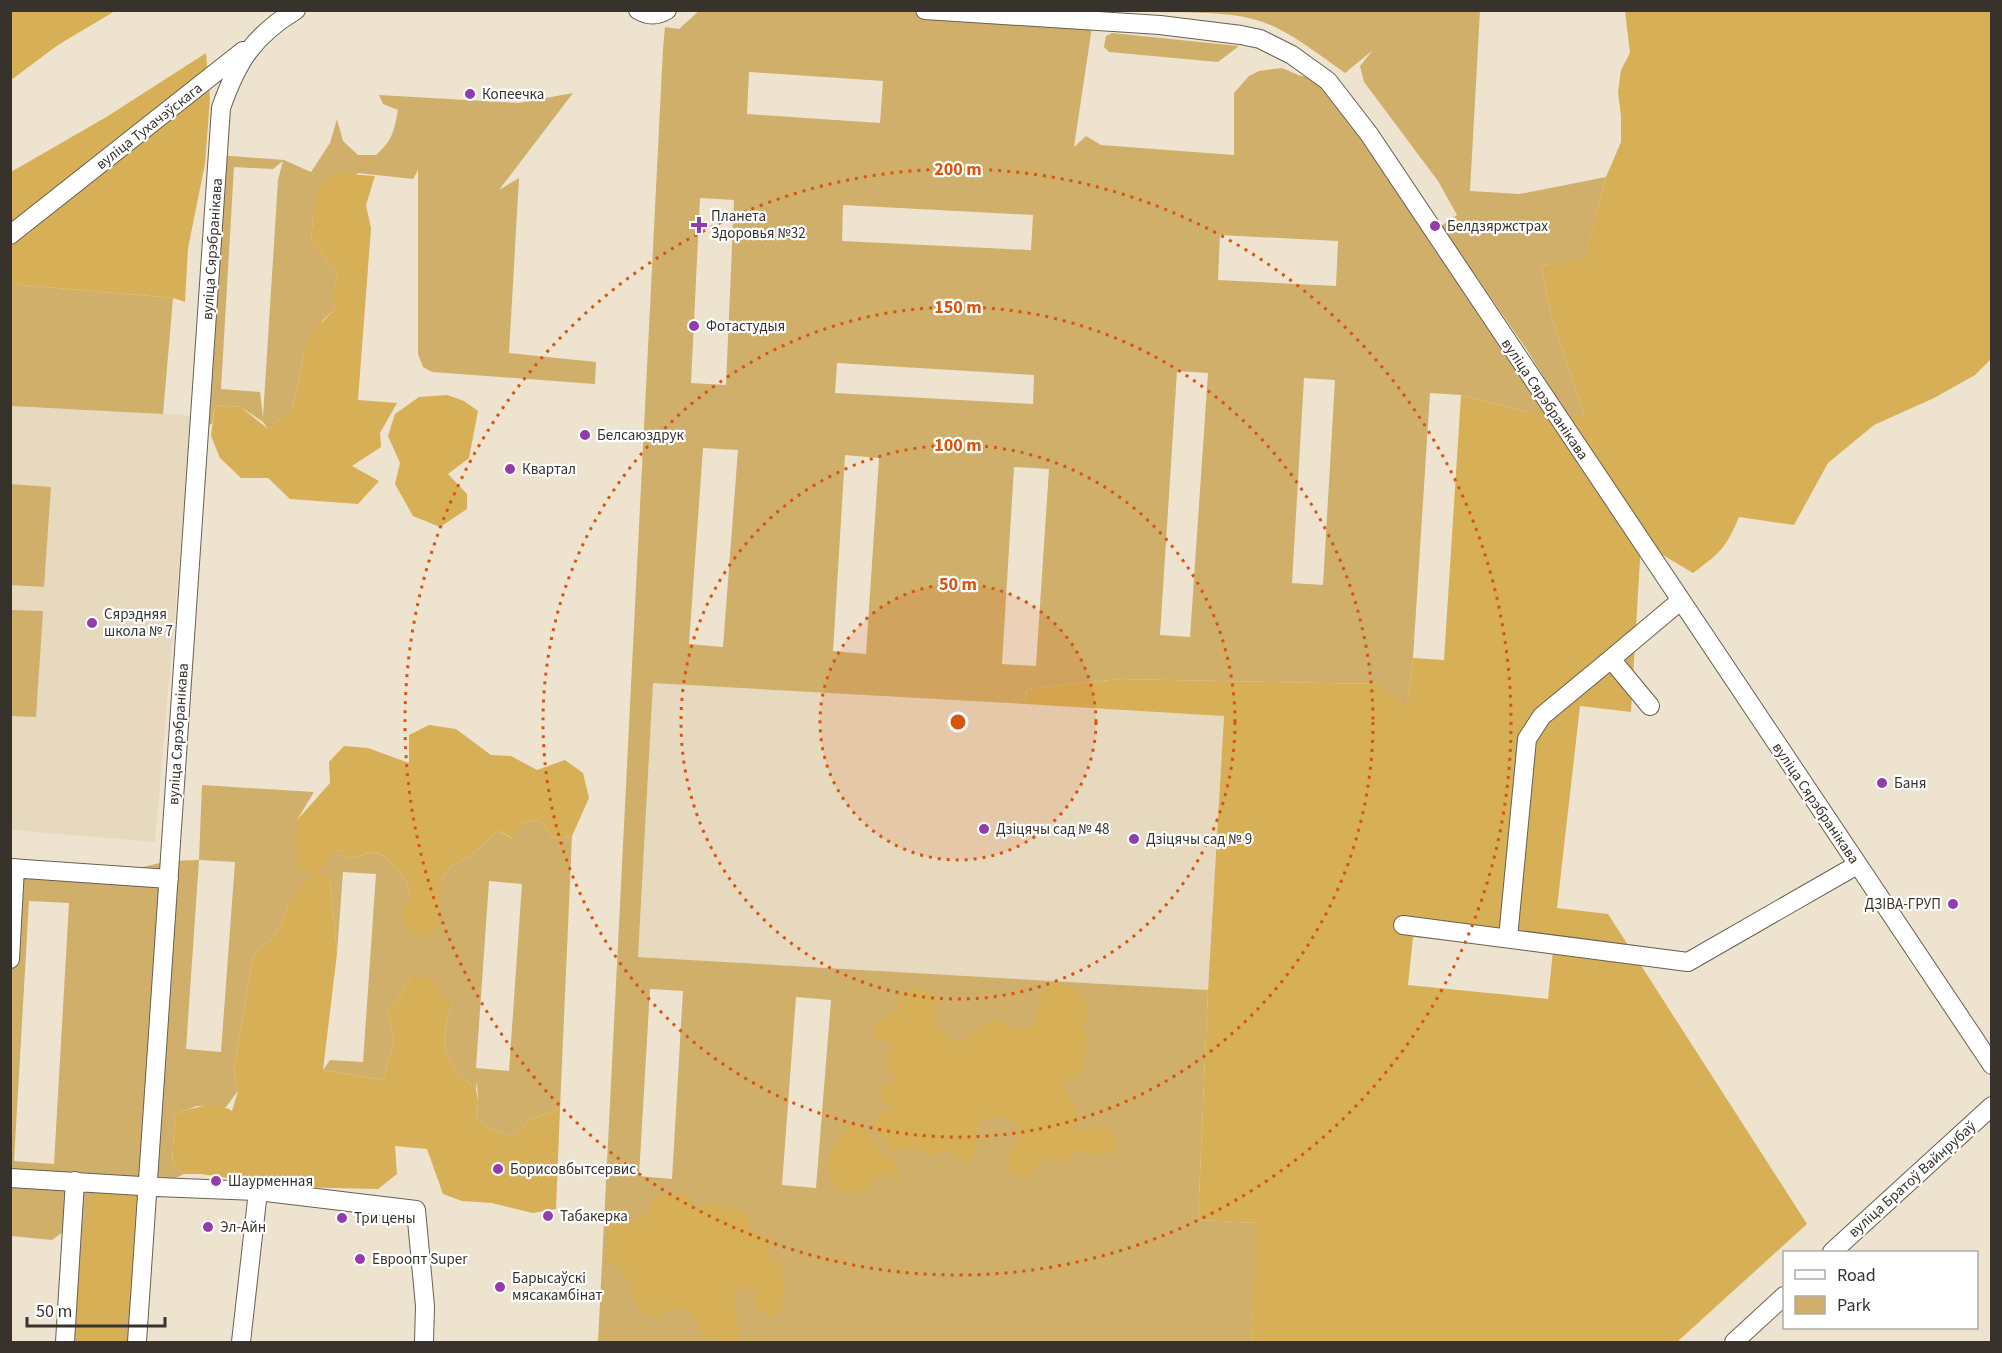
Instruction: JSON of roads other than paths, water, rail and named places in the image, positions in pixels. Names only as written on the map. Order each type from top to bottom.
[{"type":"street","points":[[638,10],[652,15],[659,15],[667,10]]},
{"type":"street","name":"вуліца Сярэбранікава","points":[[926,10],[1160,25],[1241,34],[1268,43],[1292,55],[1328,81],[1369,135],[1992,1065]]},
{"type":"street","name":"вуліца Сярэбранікава","points":[[137,1342],[221,108],[242,58],[258,39],[291,13]]},
{"type":"street","name":"вуліца Тухачэўскага","points":[[10,235],[291,13]]},
{"type":"street","points":[[1508,938],[1527,739],[1542,716],[1680,601]]},
{"type":"street","points":[[1611,659],[1650,706]]},
{"type":"street","points":[[1403,925],[1688,962],[1857,865]]},
{"type":"street","points":[[10,959],[13,868],[169,879]]},
{"type":"street","name":"вуліца Братоў Вайнрубаў","points":[[1833,1251],[1992,1106]]},
{"type":"street","points":[[10,1178],[258,1191],[416,1210],[425,1306],[424,1342]]},
{"type":"street","points":[[65,1342],[75,1181]]},
{"type":"street","points":[[242,1342],[258,1191]]},
{"type":"street","points":[[1734,1342],[1783,1298]]},
{"type":"place","name":"Копеечка","points":[[470,94]]},
{"type":"place","name":"Планета Здоровья №32","points":[[699,225]]},
{"type":"place","name":"Белдзяржстрах","points":[[1435,226]]},
{"type":"place","name":"Фотастудыя","points":[[694,326]]},
{"type":"place","name":"Белсаюздрук","points":[[585,435]]},
{"type":"place","name":"Квартал","points":[[510,469]]},
{"type":"place","name":"Сярэдняя школа № 7","points":[[92,623]]},
{"type":"place","name":"Баня","points":[[1882,783]]},
{"type":"place","name":"Дзіцячы сад № 48","points":[[984,829]]},
{"type":"place","name":"Дзіцячы сад № 9","points":[[1134,839]]},
{"type":"place","name":"ДЗІВА-ГРУП","points":[[1953,904]]},
{"type":"place","name":"Борисовбытсервис","points":[[498,1169]]},
{"type":"place","name":"Шаурменная","points":[[216,1181]]},
{"type":"place","name":"Табакерка","points":[[548,1216]]},
{"type":"place","name":"Три цены","points":[[342,1218]]},
{"type":"place","name":"Эл-Айн","points":[[208,1227]]},
{"type":"place","name":"Евроопт Super","points":[[360,1259]]},
{"type":"place","name":"Барысаўскі мясакамбінат","points":[[500,1287]]}]
